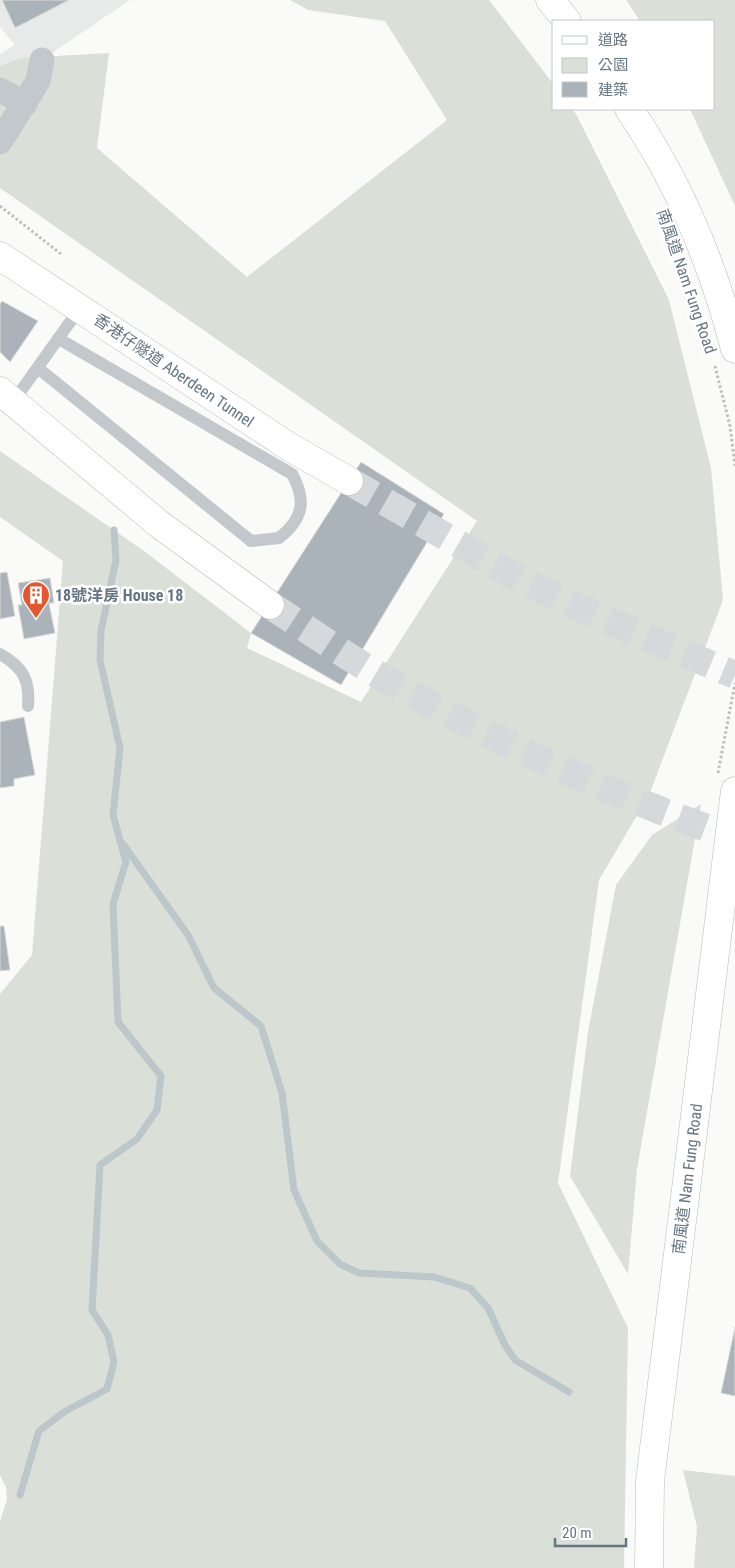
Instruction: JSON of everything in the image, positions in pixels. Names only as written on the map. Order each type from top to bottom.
[{"type":"main road","points":[[550,0],[566,20]]},
{"type":"main road","name":"南風道 Nam Fung Road","points":[[630,110],[647,135],[684,202],[712,274],[724,354]]},
{"type":"main road","name":"香港仔隧道 Aberdeen Tunnel","points":[[0,256],[13,269],[80,308],[288,446],[349,481]]},
{"type":"main road","points":[[6,397],[160,524],[270,605]]},
{"type":"main road","name":"南風道 Nam Fung Road","points":[[649,1568],[650,1480],[735,791]]},
{"type":"street","points":[[0,142],[38,81],[42,60]]},
{"type":"street","points":[[0,90],[25,104]]},
{"type":"lane","points":[[6,397],[38,368],[80,308]]},
{"type":"lane","points":[[38,368],[251,541],[279,538],[298,518],[302,502],[299,487],[292,474],[59,339]]},
{"type":"lane","points":[[0,654],[16,664],[25,675],[29,692],[28,706]]},
{"type":"path","points":[[0,206],[61,254]]},
{"type":"path","name":"南風道 Nam Fung Road","points":[[724,354],[735,466]]},
{"type":"shaded area","points":[[0,0],[130,0],[9,82],[0,78],[0,54],[15,45],[0,27]]},
{"type":"green space","points":[[290,0],[489,0],[552,82],[552,110],[573,110],[576,114],[669,300],[711,468],[723,600],[649,795],[599,880],[558,1183],[628,1328],[624,1568],[0,1568],[0,1521],[7,1500],[6,1487],[0,1475],[0,994],[32,955],[63,561],[0,517],[0,451],[144,551],[251,633],[247,648],[361,702],[477,521],[0,188],[0,66],[21,58],[109,53],[97,148],[247,277],[447,120],[385,21],[308,10]]},
{"type":"green space","points":[[626,0],[735,0],[735,206],[690,110],[715,110],[715,20],[639,20]]},
{"type":"green space","points":[[701,804],[637,1169],[628,1274],[570,1176],[588,1032],[616,885],[652,835]]},
{"type":"green space","points":[[683,1470],[735,1476],[735,1568],[694,1568],[697,1527]]},
{"type":"building","points":[[2,0],[69,0],[15,28]]},
{"type":"building","points":[[2,301],[38,321],[10,362],[0,352],[0,304]]},
{"type":"building","points":[[361,462],[444,514],[341,685],[251,633]]},
{"type":"building","points":[[7,572],[15,616],[0,619],[0,573]]},
{"type":"building","name":"18號洋房 House 18","points":[[50,578],[54,603],[49,603],[55,633],[24,639],[18,605],[22,605],[18,583]]},
{"type":"building","points":[[24,717],[35,775],[14,779],[14,786],[0,788],[0,722]]},
{"type":"building","points":[[0,926],[4,926],[10,970],[0,971]]},
{"type":"building","points":[[735,1327],[735,1396],[721,1393]]},
{"type":"waterway","points":[[20,1495],[39,1431],[64,1412],[107,1389],[114,1362],[108,1335],[92,1310],[100,1165],[137,1139],[157,1110],[161,1076],[118,1022],[113,904],[126,862],[113,815],[120,748],[100,660],[101,631],[116,560],[114,530]]},
{"type":"waterway","points":[[123,844],[188,935],[214,988],[261,1026],[282,1093],[294,1190],[317,1241],[340,1264],[359,1273],[434,1277],[470,1288],[488,1308],[505,1345],[515,1360],[569,1392]]},
{"type":"tunnel","points":[[349,481],[523,581],[602,618],[735,675]]},
{"type":"tunnel","points":[[270,605],[384,678],[482,731],[607,789],[735,838]]},
{"type":"place","name":"18號洋房 House 18","points":[[36,619]]}]
